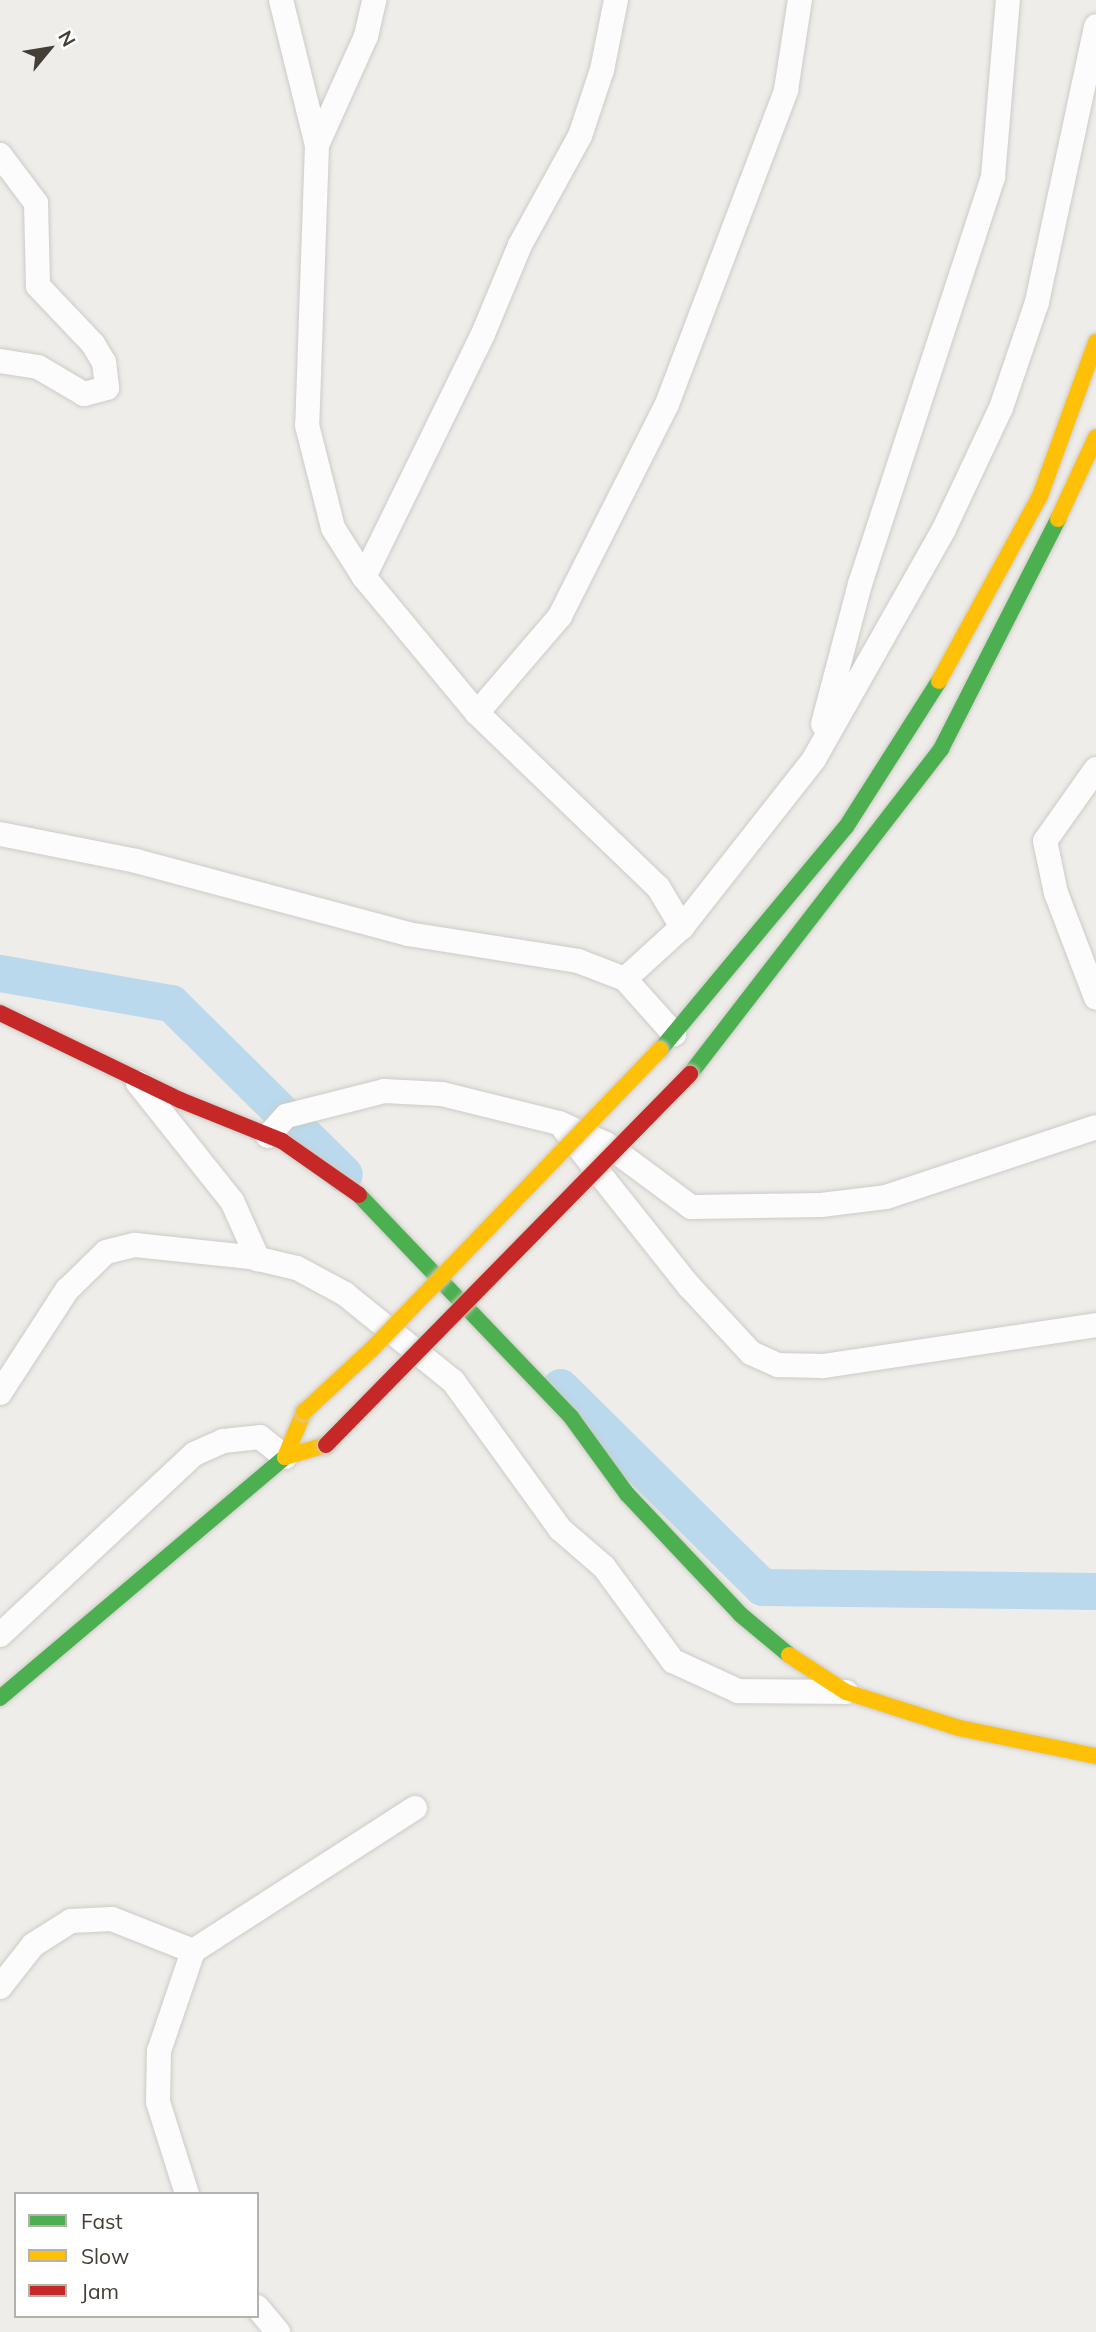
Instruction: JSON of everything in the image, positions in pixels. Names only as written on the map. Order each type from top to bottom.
[{"type":"street","points":[[281,0],[317,145],[307,425],[333,528],[364,577],[477,713],[658,887],[682,927]]},
{"type":"street","points":[[317,145],[366,36],[374,0]]},
{"type":"street","points":[[364,577],[483,334],[520,245],[580,136],[602,71],[616,0]]},
{"type":"street","points":[[477,713],[560,616],[667,404],[786,90],[800,0]]},
{"type":"street","points":[[814,759],[860,584],[993,177],[1008,0]]},
{"type":"street","points":[[625,979],[682,927],[814,759],[944,528],[1001,408],[1037,302],[1096,26]]},
{"type":"street","points":[[0,155],[37,203],[38,286],[93,344],[104,362],[107,388],[84,394],[38,367],[0,361]]},
{"type":"street","points":[[285,1457],[304,1412],[371,1350],[667,1042],[846,828],[913,729],[1040,496],[1096,342]]},
{"type":"street","points":[[0,1698],[285,1457],[327,1445],[690,1074],[941,749],[1021,601],[1096,437]]},
{"type":"street","points":[[1096,769],[1045,841],[1056,893],[1096,999]]},
{"type":"street","points":[[0,834],[136,862],[408,934],[578,961],[625,979],[667,1042]]},
{"type":"street","points":[[0,1013],[135,1080],[268,1136],[352,1188],[571,1417],[627,1494],[741,1615],[805,1668],[846,1692],[959,1728],[1096,1756]]},
{"type":"street","points":[[135,1080],[232,1201],[258,1259]]},
{"type":"street","points":[[268,1136],[286,1116],[384,1091],[442,1094],[559,1123],[606,1144],[691,1207],[821,1205],[886,1197],[1096,1127]]},
{"type":"street","points":[[559,1123],[673,1268],[751,1353],[778,1365],[823,1366],[1096,1325]]},
{"type":"street","points":[[0,1393],[67,1290],[106,1252],[135,1245],[258,1259],[297,1268],[345,1294],[453,1381],[560,1529],[604,1567],[673,1661],[738,1691],[846,1692]]},
{"type":"street","points":[[0,1635],[194,1454],[223,1441],[260,1437],[285,1457]]},
{"type":"street","points":[[186,2192],[158,2102],[159,2064],[172,2002],[193,1951],[415,1808]]},
{"type":"street","points":[[0,1987],[33,1945],[71,1920],[112,1919],[193,1951]]},
{"type":"street","points":[[259,2309],[278,2332]]},
{"type":"waterway","points":[[0,973],[171,1003],[344,1174]]},
{"type":"waterway","points":[[560,1387],[762,1587],[1096,1591]]},
{"type":"traffic: fast","points":[[690,1074],[941,749],[1058,519]]},
{"type":"traffic: fast","points":[[660,1050],[846,827],[939,681]]},
{"type":"traffic: fast","points":[[359,1195],[571,1417],[627,1494],[741,1615],[789,1655]]},
{"type":"traffic: fast","points":[[0,1698],[285,1457]]},
{"type":"traffic: slow","points":[[939,681],[1040,496],[1096,342]]},
{"type":"traffic: slow","points":[[1058,519],[1096,437]]},
{"type":"traffic: slow","points":[[304,1412],[371,1350],[660,1050]]},
{"type":"traffic: slow","points":[[304,1412],[285,1457],[326,1445]]},
{"type":"traffic: slow","points":[[789,1655],[846,1692],[959,1728],[1096,1756]]},
{"type":"traffic: jam","points":[[0,1013],[180,1100],[282,1141],[359,1195]]},
{"type":"traffic: jam","points":[[326,1445],[690,1074]]}]
